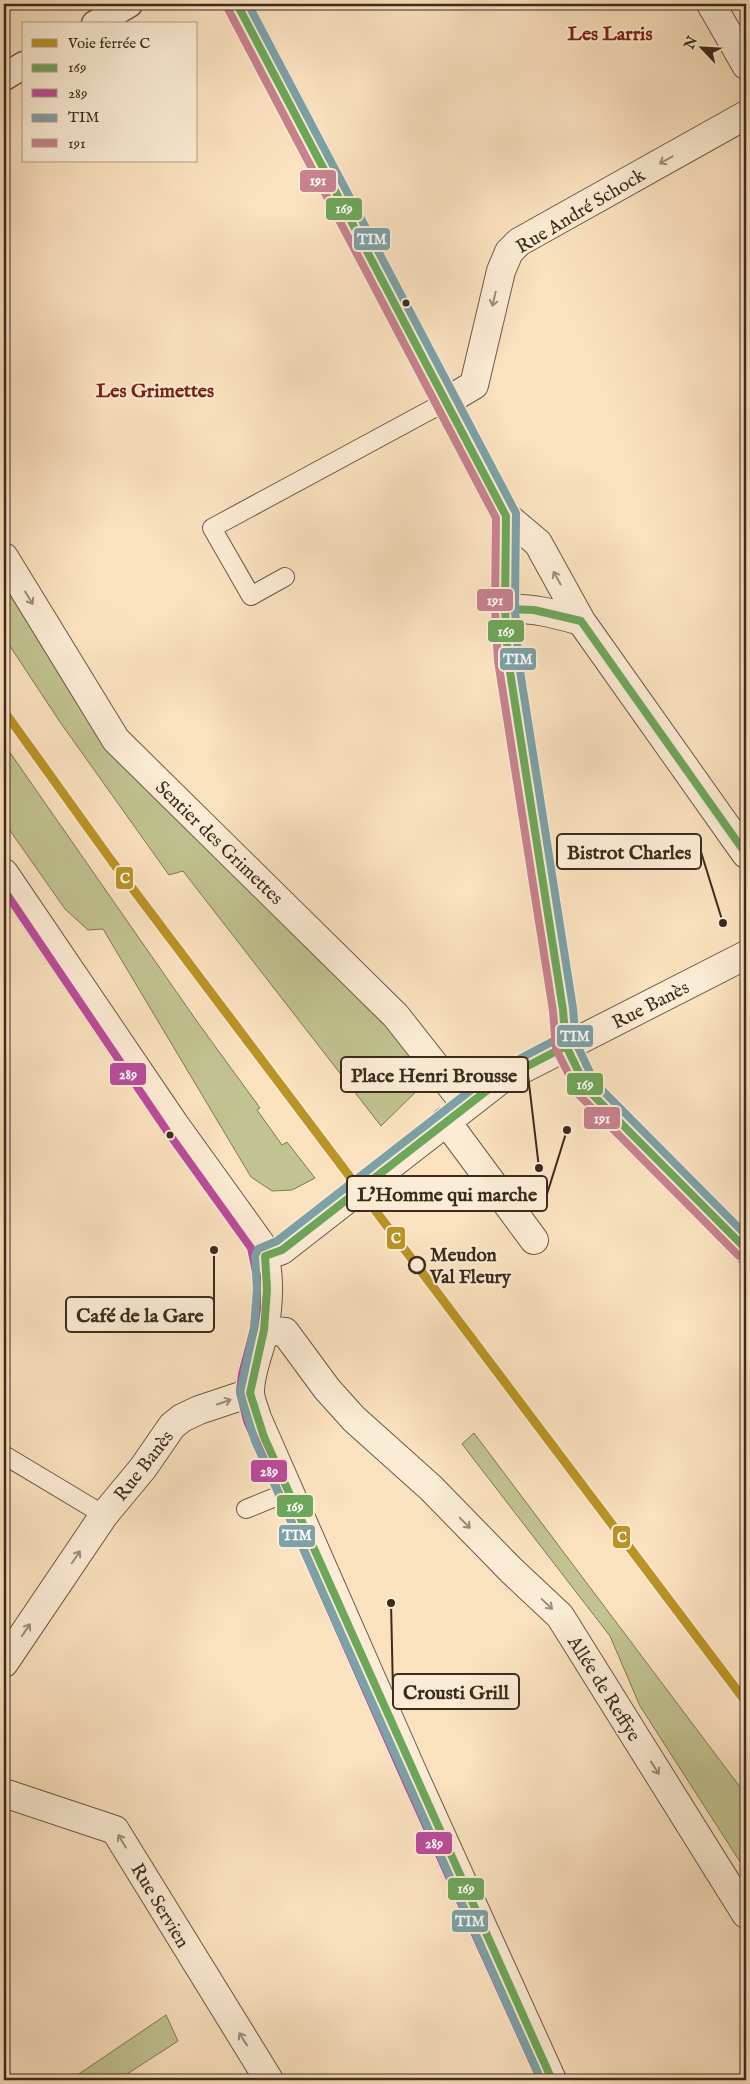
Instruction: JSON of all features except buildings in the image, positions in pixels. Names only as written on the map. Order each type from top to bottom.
[{"type":"street","points":[[98,22],[129,4]]},
{"type":"street","points":[[237,4],[506,516],[538,543],[581,621],[746,854]]},
{"type":"street","points":[[711,4],[746,66]]},
{"type":"street","points":[[4,76],[22,66]]},
{"type":"street","name":"Rue André Schock","points":[[447,401],[474,385],[501,271],[509,252],[519,242],[746,115]]},
{"type":"street","points":[[506,516],[505,609],[508,659],[563,1010],[566,1046],[587,1088],[746,1248]]},
{"type":"street","name":"Sentier des Grimettes","points":[[4,557],[116,740],[396,1016],[534,1240]]},
{"type":"street","points":[[505,609],[520,608],[548,611],[581,621]]},
{"type":"street","points":[[4,873],[175,1124],[249,1226],[266,1256],[267,1289],[264,1330],[250,1393],[264,1437],[552,2080]]},
{"type":"street","name":"Rue Banès","points":[[266,1256],[282,1250],[499,1081],[746,955]]},
{"type":"street","name":"Allée de Reffye","points":[[264,1330],[285,1332],[327,1389],[354,1419],[430,1488],[511,1570],[560,1616],[746,1914]]},
{"type":"street","name":"Rue Banès","points":[[4,1663],[104,1515],[148,1471],[172,1426],[182,1418],[250,1393]]},
{"type":"street","name":"Rue Servien","points":[[4,1793],[115,1830],[268,2080]]},
{"type":"lane","points":[[285,577],[251,596],[212,528],[447,401]]},
{"type":"lane","points":[[4,1454],[104,1515]]},
{"type":"lane","points":[[246,1509],[288,1492]]},
{"type":"green space","points":[[4,579],[219,860],[388,1028],[431,1077],[381,1126],[183,871],[169,875],[60,722],[4,637]]},
{"type":"green space","points":[[4,744],[196,1020],[260,1108],[257,1110],[282,1145],[287,1142],[315,1178],[292,1190],[272,1191],[251,1177],[103,929],[88,930],[65,909],[4,822]]},
{"type":"green space","points":[[474,1433],[746,1795],[746,1871],[640,1706],[610,1636],[462,1444]]},
{"type":"green space","points":[[166,2015],[178,2041],[118,2080],[70,2080]]},
{"type":"rail line","name":"C","points":[[4,711],[111,860],[746,1702]]},
{"type":"transit line","name":"169","points":[[237,4],[506,516],[505,609],[508,659],[563,1010],[566,1046],[587,1089],[746,1249]]},
{"type":"transit line","name":"TIM","points":[[248,4],[516,513],[515,609],[518,658],[573,1008],[576,1043],[595,1083],[746,1235]]},
{"type":"transit line","name":"191","points":[[228,9],[496,518],[495,609],[498,661],[553,1011],[556,1049],[579,1095],[739,1256]]},
{"type":"transit line","name":"169","points":[[505,609],[534,610],[581,621],[746,854]]},
{"type":"transit line","name":"289","points":[[4,890],[167,1131],[251,1248],[257,1276],[257,1308],[240,1391],[247,1421],[403,1775],[541,2080]]},
{"type":"transit line","name":"TIM","points":[[541,2080],[255,1441],[240,1393],[254,1328],[257,1289],[255,1256],[258,1249],[277,1241],[493,1073],[561,1037]]},
{"type":"transit line","name":"169","points":[[552,2080],[264,1437],[250,1393],[264,1330],[267,1289],[265,1256],[282,1250],[499,1081],[566,1046]]},
{"type":"place","name":"Bistrot Charles","points":[[723,923]]},
{"type":"place","name":"L'Homme qui marche","points":[[567,1130]]},
{"type":"place","name":"Place Henri Brousse","points":[[539,1168]]},
{"type":"place","name":"Café de la Gare","points":[[214,1250]]},
{"type":"place","name":"Meudon Val Fleury","points":[[417,1265]]},
{"type":"place","name":"Crousti Grill","points":[[391,1603]]},
{"type":"district","name":"Les Larris","points":[[610,33]]},
{"type":"district","name":"Les Grimettes","points":[[155,390]]}]
